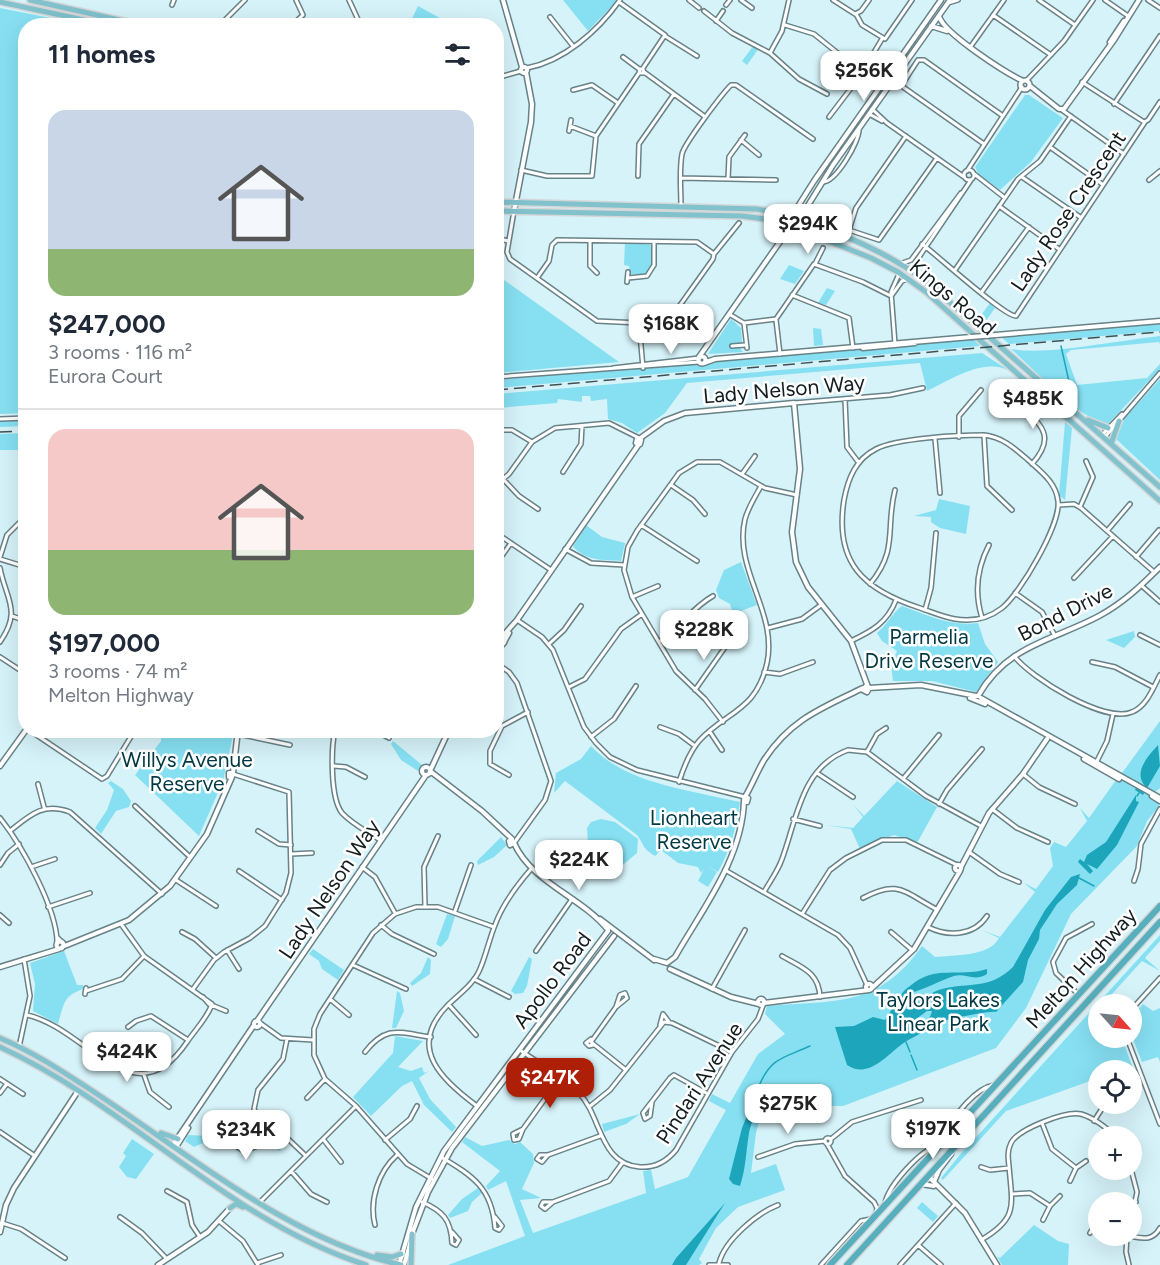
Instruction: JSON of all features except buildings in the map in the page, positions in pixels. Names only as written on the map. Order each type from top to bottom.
[{"type":"highway","name":"Melton Highway","points":[[830,1265],[920,1170],[1160,906]]},
{"type":"highway","name":"Melton Highway","points":[[847,1265],[1160,921]]},
{"type":"highway","points":[[1079,995],[1087,1002]]},
{"type":"highway","points":[[920,1170],[925,1179]]},
{"type":"main road","points":[[30,0],[110,18]]},
{"type":"main road","points":[[0,2],[75,18]]},
{"type":"main road","name":"Kings Road","points":[[504,202],[756,209],[799,220],[870,248],[915,273],[1160,487]]},
{"type":"main road","name":"Kings Road","points":[[504,211],[742,216],[791,226],[871,258],[909,279],[1160,501]]},
{"type":"main road","points":[[1071,410],[1094,424],[1107,428]]},
{"type":"main road","points":[[1111,444],[1119,421]]},
{"type":"main road","points":[[1096,444],[1103,437]]},
{"type":"main road","points":[[0,1038],[16,1045],[82,1085],[259,1203],[329,1244],[330,1252]]},
{"type":"main road","points":[[16,1045],[14,1050],[40,1068]]},
{"type":"main road","points":[[0,1047],[78,1091],[271,1222]]},
{"type":"main road","points":[[78,1091],[82,1085]]},
{"type":"main road","points":[[140,1123],[178,1139]]},
{"type":"main road","points":[[171,1153],[175,1146]]},
{"type":"main road","points":[[230,1208],[232,1196]]},
{"type":"main road","points":[[230,1208],[238,1204],[330,1252],[366,1265]]},
{"type":"main road","points":[[290,1221],[349,1249],[401,1265]]},
{"type":"main road","points":[[411,1265],[412,1234]]},
{"type":"main road","points":[[349,1249],[387,1257],[400,1254]]},
{"type":"street","points":[[172,5],[174,0]]},
{"type":"street","points":[[227,18],[245,0]]},
{"type":"street","points":[[296,0],[303,15],[300,18]]},
{"type":"street","points":[[349,0],[357,18]]},
{"type":"street","points":[[502,0],[528,82],[532,114],[508,241],[508,257],[600,322],[639,323],[673,315],[713,259],[714,254],[739,223]]},
{"type":"street","points":[[688,0],[699,8]]},
{"type":"street","points":[[726,5],[730,0]]},
{"type":"street","points":[[741,0],[752,8]]},
{"type":"street","points":[[770,53],[784,25],[789,0]]},
{"type":"street","points":[[833,0],[856,14],[859,22],[882,39]]},
{"type":"street","points":[[856,14],[869,0]]},
{"type":"street","points":[[873,54],[882,39],[887,38],[912,0]]},
{"type":"street","points":[[791,226],[792,218],[805,194],[941,0]]},
{"type":"street","points":[[701,359],[704,348],[791,226],[799,220],[859,128],[949,1],[958,0]]},
{"type":"street","points":[[971,46],[1004,0]]},
{"type":"street","points":[[1039,0],[1075,26]]},
{"type":"street","points":[[966,185],[966,171],[1003,116],[1032,75],[1075,26],[1093,0]]},
{"type":"street","points":[[1105,0],[1128,16]]},
{"type":"street","points":[[1063,109],[1139,0]]},
{"type":"street","points":[[1148,0],[1160,8]]},
{"type":"street","points":[[504,75],[558,58],[604,20],[620,1],[665,36],[697,56]]},
{"type":"street","points":[[704,11],[732,33],[770,53],[799,79],[827,94]]},
{"type":"street","points":[[716,21],[723,11]]},
{"type":"street","points":[[993,15],[1051,55]]},
{"type":"street","points":[[939,16],[940,22],[953,34],[1124,154]]},
{"type":"street","points":[[550,17],[573,46]]},
{"type":"street","points":[[784,25],[814,34],[859,70]]},
{"type":"street","points":[[932,26],[953,34]]},
{"type":"street","points":[[521,170],[547,176],[588,177],[593,175],[596,136],[665,36]]},
{"type":"street","points":[[1113,104],[1160,36]]},
{"type":"street","points":[[622,57],[704,116]]},
{"type":"street","points":[[829,117],[859,76],[859,70],[869,59]]},
{"type":"street","points":[[984,144],[903,87],[918,60],[922,59],[1003,116]]},
{"type":"street","points":[[1082,83],[1144,122]]},
{"type":"street","points":[[572,90],[591,84],[619,104]]},
{"type":"street","points":[[681,206],[683,151],[703,124],[704,116],[732,84],[813,139]]},
{"type":"street","points":[[638,176],[639,144],[674,94]]},
{"type":"street","points":[[834,100],[839,104]]},
{"type":"street","name":"Lady Rose Crescent","points":[[924,246],[981,293],[1014,315],[1142,129],[1144,122],[1160,102]]},
{"type":"street","points":[[865,108],[965,178],[978,179]]},
{"type":"street","points":[[955,270],[1005,198],[1050,147],[1069,115]]},
{"type":"street","points":[[571,120],[570,129],[596,136]]},
{"type":"street","points":[[728,179],[729,158],[745,135]]},
{"type":"street","points":[[906,136],[856,208],[849,230],[879,240],[937,158]]},
{"type":"street","points":[[741,140],[759,155]]},
{"type":"street","points":[[1050,147],[1102,184]]},
{"type":"street","points":[[971,164],[973,173],[978,179],[1005,198]]},
{"type":"street","points":[[959,173],[966,171],[973,173]]},
{"type":"street","points":[[1149,180],[1157,176],[1160,171]]},
{"type":"street","points":[[915,273],[915,263],[924,246],[973,173]]},
{"type":"street","points":[[1157,176],[1160,181]]},
{"type":"street","points":[[1022,177],[1080,217]]},
{"type":"street","points":[[681,178],[776,180]]},
{"type":"street","points":[[999,206],[1059,250]]},
{"type":"street","points":[[981,293],[1029,227]]},
{"type":"street","points":[[504,240],[508,241]]},
{"type":"street","points":[[537,279],[549,261],[555,241],[697,242],[714,254]]},
{"type":"street","points":[[590,241],[590,266],[597,273]]},
{"type":"street","points":[[628,272],[628,280],[648,275],[654,265],[654,242]]},
{"type":"street","points":[[900,264],[911,260],[924,246]]},
{"type":"street","points":[[780,354],[776,320],[815,264],[823,248]]},
{"type":"street","points":[[815,264],[869,284],[891,296]]},
{"type":"street","points":[[895,344],[891,296],[898,272]]},
{"type":"street","points":[[891,296],[902,281],[909,279]]},
{"type":"street","points":[[792,295],[849,318],[854,348]]},
{"type":"street","points":[[729,314],[744,323],[776,320]]},
{"type":"street","points":[[504,376],[1160,321]]},
{"type":"street","points":[[639,323],[643,366]]},
{"type":"street","points":[[732,346],[746,347],[744,323]]},
{"type":"street","points":[[1103,437],[1107,428],[1124,413],[1160,373]]},
{"type":"street","name":"Lady Nelson Way","points":[[638,441],[668,419],[685,413],[897,394],[923,388]]},
{"type":"street","points":[[959,437],[959,416],[981,390]]},
{"type":"street","points":[[845,399],[847,447],[859,463]]},
{"type":"street","points":[[794,403],[800,464],[792,527],[793,550],[803,578],[851,641],[866,689]]},
{"type":"street","points":[[1019,403],[1040,423],[1044,432],[1043,447],[1032,464]]},
{"type":"street","points":[[1103,437],[1124,413]]},
{"type":"street","points":[[0,419],[18,418]]},
{"type":"street","points":[[504,635],[517,620],[638,441],[627,431],[609,423],[555,428],[532,442],[504,480],[519,496],[538,509]]},
{"type":"street","points":[[563,472],[581,444],[582,425]]},
{"type":"street","points":[[504,430],[512,430],[532,442]]},
{"type":"street","points":[[984,435],[986,483],[1012,510]]},
{"type":"street","points":[[984,435],[1007,443],[1052,483],[1059,505],[1053,528],[1015,593],[1000,609],[982,618],[956,619],[925,610],[896,600],[870,585],[851,562],[842,530],[847,483],[859,463],[872,451],[887,444],[959,437],[984,435]]},
{"type":"street","points":[[935,439],[940,493]]},
{"type":"street","points":[[742,474],[755,456]]},
{"type":"street","points":[[723,722],[676,671],[632,597],[624,565],[630,542],[685,468],[705,460],[720,462],[761,486],[797,495]]},
{"type":"street","points":[[1080,507],[1093,477],[1086,461]]},
{"type":"street","points":[[671,485],[693,500],[705,514]]},
{"type":"street","points":[[679,782],[685,763],[695,746],[750,698],[765,672],[769,653],[768,628],[744,550],[745,519],[761,486]]},
{"type":"street","points":[[870,585],[887,561],[895,490]]},
{"type":"street","points":[[1059,505],[1071,504],[1080,507],[1155,573]]},
{"type":"street","points":[[1107,531],[1130,504]]},
{"type":"street","points":[[18,524],[7,535],[0,558],[18,564]]},
{"type":"street","points":[[641,525],[697,561]]},
{"type":"street","points":[[1136,557],[1159,530]]},
{"type":"street","points":[[925,610],[931,588],[936,533]]},
{"type":"street","points":[[1074,578],[1113,536]]},
{"type":"street","points":[[504,538],[551,570]]},
{"type":"street","points":[[504,553],[511,543]]},
{"type":"street","points":[[982,618],[978,602],[978,578],[981,562],[989,545]]},
{"type":"street","points":[[566,548],[591,563],[624,565]]},
{"type":"street","name":"Bond Drive","points":[[979,699],[987,683],[1014,656],[1106,613],[1142,586],[1159,567]]},
{"type":"street","points":[[0,568],[2,584],[11,597],[12,616],[0,642]]},
{"type":"street","points":[[632,597],[658,586]]},
{"type":"street","points":[[1142,586],[1160,602]]},
{"type":"street","points":[[1015,593],[1042,612],[1055,636]]},
{"type":"street","points":[[659,642],[679,628],[696,606],[713,596]]},
{"type":"street","points":[[851,641],[885,621],[896,600]]},
{"type":"street","points":[[768,628],[802,619],[823,603]]},
{"type":"street","points":[[549,644],[564,630],[581,606]]},
{"type":"street","points":[[569,688],[585,679],[621,629],[642,614]]},
{"type":"street","points":[[12,616],[18,618]]},
{"type":"street","points":[[517,620],[549,644],[591,737],[605,753],[622,764],[679,782],[746,799]]},
{"type":"street","points":[[1140,635],[1160,645]]},
{"type":"street","points":[[695,690],[728,643]]},
{"type":"street","points":[[1014,656],[1040,680],[1113,714],[1125,714],[1140,707],[1160,675]]},
{"type":"street","points":[[0,657],[18,669]]},
{"type":"street","points":[[765,672],[780,674],[813,662]]},
{"type":"street","points":[[1092,662],[1115,667],[1153,687]]},
{"type":"street","points":[[504,669],[514,677],[549,768],[551,783],[545,800],[512,842]]},
{"type":"street","points":[[669,966],[725,870],[738,840],[746,799],[771,751],[796,724],[820,707],[854,693],[866,689],[921,685],[979,699],[1157,798]]},
{"type":"street","points":[[591,737],[614,719],[636,686]]},
{"type":"street","points":[[504,724],[528,712]]},
{"type":"street","points":[[1095,764],[1107,741],[1113,714]]},
{"type":"street","points":[[660,727],[679,734],[695,746]]},
{"type":"street","points":[[867,752],[877,735],[886,729]]},
{"type":"street","points":[[710,731],[722,750]]},
{"type":"street","points":[[903,779],[939,735]]},
{"type":"street","points":[[445,738],[427,772],[482,811],[504,832],[532,868],[609,930],[654,959],[712,989],[747,1001],[762,1002],[858,992],[879,982],[913,951],[981,826],[992,809],[1023,774],[1046,737]]},
{"type":"street","points":[[0,766],[21,738]]},
{"type":"street","points":[[39,738],[102,779],[107,776],[130,738]]},
{"type":"street","points":[[0,967],[121,924],[162,894],[176,880],[211,825],[231,775],[237,738]]},
{"type":"street","points":[[262,738],[290,745]]},
{"type":"street","points":[[335,738],[334,795],[341,811],[380,840]]},
{"type":"street","points":[[497,738],[490,751],[490,764],[509,775]]},
{"type":"street","points":[[764,892],[783,857],[801,796],[817,772],[844,751],[856,749],[867,752],[939,804],[981,826]]},
{"type":"street","points":[[939,804],[961,772],[982,749]]},
{"type":"street","points":[[334,766],[346,767],[365,777]]},
{"type":"street","name":"Lady Nelson Way","points":[[175,1146],[427,772]]},
{"type":"street","points":[[817,772],[853,797]]},
{"type":"street","points":[[1023,774],[1039,787],[1075,804]]},
{"type":"street","points":[[192,989],[226,950],[260,930],[282,900],[291,878],[289,792],[231,775]]},
{"type":"street","points":[[38,784],[44,807]]},
{"type":"street","points":[[10,831],[44,807],[53,806],[70,812],[162,894]]},
{"type":"street","points":[[135,806],[192,857]]},
{"type":"street","points":[[992,809],[1017,828],[1048,842]]},
{"type":"street","points":[[1134,881],[1141,844],[1160,809]]},
{"type":"street","points":[[0,818],[19,844],[31,867],[48,907],[60,945]]},
{"type":"street","points":[[793,819],[820,826]]},
{"type":"street","points":[[258,831],[279,844],[291,844]]},
{"type":"street","points":[[425,906],[424,867],[438,836]]},
{"type":"street","points":[[802,914],[830,870],[846,858],[882,840],[906,840],[957,867]]},
{"type":"street","points":[[0,865],[8,853],[19,844]]},
{"type":"street","points":[[968,851],[1000,874],[1019,882]]},
{"type":"street","points":[[291,854],[312,853]]},
{"type":"street","points":[[31,867],[55,859]]},
{"type":"street","points":[[455,911],[471,865]]},
{"type":"street","points":[[362,867],[375,877],[395,914]]},
{"type":"street","points":[[479,1107],[440,1076],[431,1056],[431,1037],[436,1021],[474,979],[481,967],[494,927],[512,892],[532,868]]},
{"type":"street","points":[[725,870],[846,942],[869,986]]},
{"type":"street","points":[[239,871],[282,900]]},
{"type":"street","points":[[176,880],[216,906]]},
{"type":"street","points":[[863,898],[882,888],[894,887],[936,909]]},
{"type":"street","points":[[48,907],[90,893]]},
{"type":"street","points":[[536,951],[572,899]]},
{"type":"street","points":[[432,1178],[411,1167],[397,1155],[356,1106],[325,1079],[316,1061],[313,1041],[318,1019],[381,925],[395,914],[425,906],[455,911],[494,927]]},
{"type":"street","points":[[0,915],[9,920]]},
{"type":"street","points":[[927,927],[943,933],[970,931],[980,927],[987,916]]},
{"type":"street","points":[[121,924],[144,956],[211,1004],[226,1011]]},
{"type":"street","points":[[1079,995],[1056,973],[1053,962],[1066,938],[1092,924]]},
{"type":"street","points":[[381,925],[392,934],[434,954]]},
{"type":"street","name":"Apollo Road","points":[[401,1265],[400,1254],[421,1202],[443,1158],[609,930]]},
{"type":"street","points":[[712,989],[745,930]]},
{"type":"street","points":[[182,932],[195,939],[217,958]]},
{"type":"street","points":[[891,932],[913,951]]},
{"type":"street","name":"Apollo Road","points":[[523,1049],[615,934]]},
{"type":"street","points":[[226,950],[238,969]]},
{"type":"street","points":[[86,991],[122,979],[144,956]]},
{"type":"street","points":[[782,956],[814,975],[819,985],[820,997]]},
{"type":"street","points":[[16,1045],[27,1016],[30,984],[24,959]]},
{"type":"street","points":[[353,965],[406,989]]},
{"type":"street","points":[[1142,998],[1160,978]]},
{"type":"street","points":[[474,979],[508,997]]},
{"type":"street","points":[[616,1007],[620,995],[625,993],[627,999],[616,1007],[592,1039],[593,1045],[626,1070]]},
{"type":"street","points":[[330,999],[349,1015]]},
{"type":"street","name":"Pindari Avenue","points":[[623,1162],[645,1167],[667,1159],[680,1146],[731,1053],[759,1017],[762,1002]]},
{"type":"street","points":[[27,1016],[66,1034],[122,1070],[144,1075],[168,1065],[188,1040],[211,1004]]},
{"type":"street","points":[[449,1005],[476,1035]]},
{"type":"street","points":[[588,1106],[600,1099],[626,1070],[660,1025],[663,1014],[669,1022],[731,1053]]},
{"type":"street","points":[[128,1021],[130,1025],[145,1016],[151,1016],[188,1040]]},
{"type":"street","points":[[660,1025],[669,1022]]},
{"type":"street","points":[[258,1024],[287,1039],[313,1041]]},
{"type":"street","points":[[16,1045],[21,1031]]},
{"type":"street","points":[[365,1052],[376,1039],[389,1032],[431,1037]]},
{"type":"street","points":[[287,1039],[283,1059],[258,1090],[254,1100],[255,1114],[268,1131],[285,1136],[306,1156]]},
{"type":"street","points":[[1131,1048],[1160,1124]]},
{"type":"street","points":[[523,1049],[579,1093],[588,1106],[609,1150],[623,1162],[609,1181],[553,1202]]},
{"type":"street","points":[[144,1075],[150,1092],[168,1105]]},
{"type":"street","points":[[652,1102],[650,1116],[645,1119],[643,1113],[652,1102],[674,1076],[708,1094]]},
{"type":"street","points":[[523,1129],[560,1078]]},
{"type":"street","points":[[0,1079],[23,1094]]},
{"type":"street","points":[[306,1098],[325,1079]]},
{"type":"street","points":[[828,1141],[845,1176],[884,1208],[890,1190],[983,1088],[998,1084]]},
{"type":"street","points":[[0,1093],[6,1085]]},
{"type":"street","points":[[0,1232],[11,1193],[78,1091]]},
{"type":"street","points":[[758,1157],[796,1143],[828,1141],[852,1122],[921,1100]]},
{"type":"street","points":[[259,1203],[356,1106]]},
{"type":"street","points":[[386,1140],[410,1119],[417,1106]]},
{"type":"street","points":[[981,1240],[1008,1220],[1013,1204],[1008,1150],[1014,1138],[1023,1130],[1075,1114],[1101,1126]]},
{"type":"street","points":[[1094,1121],[1099,1114]]},
{"type":"street","name":"Lady Nelson Way","points":[[175,1146],[191,1122]]},
{"type":"street","points":[[948,1139],[951,1123]]},
{"type":"street","points":[[1042,1124],[1052,1149],[1076,1168]]},
{"type":"street","points":[[215,1134],[244,1150],[255,1147],[268,1131]]},
{"type":"street","points":[[0,1132],[35,1156]]},
{"type":"street","points":[[548,1155],[601,1136]]},
{"type":"street","points":[[323,1139],[341,1162]]},
{"type":"street","points":[[927,1149],[941,1146]]},
{"type":"street","points":[[934,1184],[954,1148]]},
{"type":"street","points":[[375,1225],[372,1206],[381,1175],[397,1155]]},
{"type":"street","points":[[443,1158],[481,1185],[495,1217]]},
{"type":"street","points":[[1070,1181],[1076,1168],[1086,1161]]},
{"type":"street","points":[[981,1167],[990,1170],[1009,1168]]},
{"type":"street","points":[[291,1171],[311,1194],[327,1202]]},
{"type":"street","points":[[925,1179],[956,1203],[996,1265]]},
{"type":"street","points":[[167,1191],[186,1202],[193,1227],[200,1237]]},
{"type":"street","points":[[1012,1194],[1030,1194],[1050,1206]]},
{"type":"street","points":[[1043,1220],[1050,1206],[1060,1196]]},
{"type":"street","points":[[421,1202],[441,1212],[451,1231]]},
{"type":"street","name":"Apollo Road","points":[[401,1265],[421,1202]]},
{"type":"street","points":[[821,1265],[861,1221],[874,1219],[878,1208],[874,1202]]},
{"type":"street","points":[[900,1265],[956,1203]]},
{"type":"street","points":[[721,1264],[723,1255],[747,1225],[778,1204]]},
{"type":"street","points":[[158,1265],[200,1237],[230,1208]]},
{"type":"street","points":[[120,1217],[142,1233],[166,1258]]},
{"type":"street","points":[[219,1221],[243,1241],[258,1264],[281,1256]]},
{"type":"street","points":[[2,1223],[21,1229],[64,1258]]},
{"type":"street","points":[[1142,1237],[1150,1238],[1160,1228]]},
{"type":"street","points":[[918,1245],[941,1265]]},
{"type":"street","points":[[1127,1246],[1129,1265]]},
{"type":"street","points":[[710,1265],[728,1265]]},
{"type":"green space","points":[[563,0],[618,0],[588,31]]},
{"type":"green space","points":[[418,6],[440,18],[412,18]]},
{"type":"green space","points":[[0,8],[51,18],[18,18],[18,413],[0,414]]},
{"type":"green space","points":[[754,45],[759,48],[747,65],[742,61]]},
{"type":"green space","points":[[1025,95],[1029,95],[1063,118],[1031,162],[1000,190],[979,175],[975,167]]},
{"type":"green space","points":[[625,242],[652,245],[652,266],[647,274],[630,274],[629,266],[624,265]]},
{"type":"green space","points":[[789,265],[804,271],[795,284],[780,279]]},
{"type":"green space","points":[[504,280],[619,362],[504,372]]},
{"type":"green space","points":[[827,288],[835,291],[826,305],[818,303]]},
{"type":"green space","points":[[990,303],[995,308],[985,322],[979,318]]},
{"type":"green space","points":[[731,319],[741,328],[742,342],[739,347],[743,352],[708,354]]},
{"type":"green space","points":[[1160,324],[1160,331],[1009,344],[1001,337]]},
{"type":"green space","points":[[813,328],[821,329],[823,345],[814,346]]},
{"type":"green space","points":[[1160,336],[1160,344],[1159,342],[1071,350],[1066,354],[1077,385],[1147,378],[1160,364],[1160,369],[1107,425],[1093,419],[1068,402],[1011,349],[1025,351],[1062,349]]},
{"type":"green space","points":[[973,339],[980,346],[504,387],[504,379],[692,363],[701,365],[708,361]]},
{"type":"green space","points":[[982,353],[1008,370],[998,367],[977,368],[927,391],[920,363],[687,383],[665,413],[637,433],[622,423],[608,419],[607,399],[591,401],[590,396],[582,396],[582,402],[558,399],[557,403],[504,407],[504,393]]},
{"type":"green space","points":[[1160,379],[1160,480],[1115,438],[1125,418]]},
{"type":"green space","points":[[18,419],[18,426],[0,427],[0,420]]},
{"type":"green space","points":[[1065,422],[1072,428],[1065,500],[1059,495]]},
{"type":"green space","points":[[18,433],[18,450],[0,450],[0,434]]},
{"type":"green space","points":[[939,499],[970,506],[966,534],[940,528],[931,522],[931,517],[914,516],[936,510]]},
{"type":"green space","points":[[586,525],[602,537],[625,543],[621,561],[595,559],[583,555],[573,546]]},
{"type":"green space","points":[[741,562],[757,605],[733,614],[730,604],[719,598],[716,590],[724,570]]},
{"type":"green space","name":"Parmelia Drive Reserve","points":[[902,606],[949,622],[978,623],[985,644],[998,662],[976,692],[932,681],[893,681],[891,665],[897,651],[882,641],[877,633]]},
{"type":"green space","points":[[1134,631],[1135,637],[1124,648],[1106,640]]},
{"type":"green space","name":"Taylors Lakes Linear Park","points":[[1160,721],[1160,788],[1154,793],[1159,806],[1147,821],[1137,846],[1071,914],[1026,1008],[996,1048],[843,1106],[783,1106],[761,1114],[751,1173],[776,1164],[785,1190],[738,1207],[716,1228],[699,1259],[702,1263],[699,1265],[448,1265],[525,1236],[506,1181],[488,1190],[486,1186],[500,1171],[462,1142],[465,1137],[482,1146],[509,1140],[515,1144],[520,1142],[533,1154],[534,1163],[522,1189],[541,1198],[520,1200],[533,1233],[646,1193],[643,1171],[651,1170],[655,1189],[688,1177],[726,1110],[709,1101],[712,1094],[730,1103],[758,1054],[785,1034],[765,1014],[767,1006],[835,1001],[872,991],[889,981],[906,966],[922,946],[935,957],[970,954],[987,949],[994,944],[999,938],[982,930],[1000,937],[1035,892],[1024,883],[1036,889],[1053,866],[1050,848],[1054,842],[1066,847],[1087,821],[1080,808],[1089,818],[1116,780],[1124,781],[1126,778],[1122,773]]},
{"type":"green space","name":"Willys Avenue Reserve","points":[[161,738],[232,738],[223,781],[199,836],[135,775]]},
{"type":"green space","points":[[393,741],[422,765],[418,771],[401,760],[391,744]]},
{"type":"green space","name":"Lionheart Reserve","points":[[591,746],[605,759],[640,777],[680,789],[740,802],[732,838],[718,872],[706,865],[717,872],[708,887],[698,881],[704,869],[701,873],[698,867],[678,863],[661,850],[655,856],[646,849],[637,835],[565,781],[554,793],[556,773],[581,759]]},
{"type":"green space","points":[[111,781],[123,789],[131,801],[129,807],[116,811],[101,834],[95,828],[107,810],[114,790],[108,783]]},
{"type":"green space","points":[[897,781],[937,807],[917,843],[894,835],[860,849],[851,829],[825,825],[853,828],[863,817],[853,804],[864,816]]},
{"type":"green space","points":[[601,819],[615,822],[638,839],[637,853],[624,864],[604,861],[588,844],[587,828],[591,822]]},
{"type":"green space","points":[[501,837],[507,845],[494,857],[478,865],[477,861]]},
{"type":"green space","points":[[447,914],[455,916],[448,939],[441,947],[436,944]]},
{"type":"green space","points":[[1160,935],[1160,941],[1145,958],[1160,971],[1142,961],[1112,994],[1106,994]]},
{"type":"green space","points":[[313,949],[344,970],[338,980],[322,969],[319,961],[309,954]]},
{"type":"green space","points":[[64,951],[77,985],[83,985],[83,989],[68,998],[58,1024],[33,1011],[35,984],[30,963]]},
{"type":"green space","points":[[428,957],[431,960],[430,974],[412,986],[410,983],[421,973]]},
{"type":"green space","points":[[529,957],[532,959],[527,986],[523,993],[515,994],[511,991]]},
{"type":"green space","points":[[397,991],[400,993],[404,1011],[396,1028],[392,1028]]},
{"type":"green space","points":[[1142,1005],[1153,1011],[1160,1008],[1160,1062],[1158,1057],[1142,1062],[1137,1048],[1142,1048]]},
{"type":"green space","points":[[1088,1014],[1088,1048],[1126,1048],[1130,1060],[1088,1060],[1088,1082],[1006,1111],[943,1180],[941,1178]]},
{"type":"green space","points":[[395,1036],[423,1041],[398,1067],[411,1071],[422,1067],[424,1073],[429,1071],[419,1078],[430,1099],[456,1127],[452,1132],[424,1105],[412,1081],[402,1086],[371,1116],[353,1097],[393,1053]]},
{"type":"green space","points":[[640,1114],[626,1124],[604,1132],[602,1124]]},
{"type":"green space","points":[[188,1135],[208,1136],[212,1139],[194,1147],[185,1141]]},
{"type":"green space","points":[[273,1137],[279,1137],[287,1143],[279,1151],[268,1141]]},
{"type":"green space","points":[[132,1139],[154,1154],[136,1179],[127,1177],[119,1167],[126,1156],[123,1153]]},
{"type":"green space","points":[[478,1188],[482,1193],[472,1202],[468,1211],[450,1218],[448,1215],[462,1199]]},
{"type":"green space","points":[[922,1202],[938,1216],[933,1222],[917,1208]]},
{"type":"green space","points":[[1034,1225],[1058,1241],[1069,1244],[1068,1265],[1002,1265],[997,1256],[1000,1258]]},
{"type":"shaded area","points":[[1158,745],[1160,766],[1143,795],[1135,790],[1138,783],[1146,787],[1142,782],[1141,770],[1146,759]]},
{"type":"shaded area","points":[[1136,795],[1136,801],[1139,802],[1117,845],[1097,869],[1087,864],[1093,871],[1090,874],[1078,862],[1080,859],[1084,862],[1087,855],[1106,842]]},
{"type":"shaded area","points":[[1080,874],[1077,885],[1057,904],[1040,930],[1039,939],[1028,960],[1023,982],[996,1012],[975,1014],[932,1024],[871,1067],[855,1069],[847,1065],[835,1027],[854,1026],[873,1017],[885,1020],[892,1009],[900,1010],[910,1007],[942,989],[979,984],[1004,974],[1013,967],[1045,910],[1071,877]],"holes":[[[927,1011],[932,1011],[930,1017],[912,1027],[912,1022]]]},
{"type":"shaded area","points":[[987,969],[987,974],[982,976],[954,976],[911,993],[908,999],[900,1001],[906,989],[929,975]]},
{"type":"shaded area","points":[[759,1086],[758,1104],[749,1133],[740,1186],[733,1184],[729,1179],[742,1128]]},
{"type":"shaded area","points":[[725,1203],[686,1265],[672,1265],[676,1258]]},
{"type":"waterway","points":[[1061,346],[1072,395]]},
{"type":"waterway","points":[[1079,878],[1094,886]]},
{"type":"waterway","points":[[906,1042],[910,1052]]},
{"type":"waterway","points":[[759,1086],[768,1069],[779,1060],[810,1046]]},
{"type":"waterway","points":[[911,1055],[917,1070]]},
{"type":"railway","points":[[504,389],[1160,332]]},
{"type":"railway","points":[[0,432],[18,431]]}]
